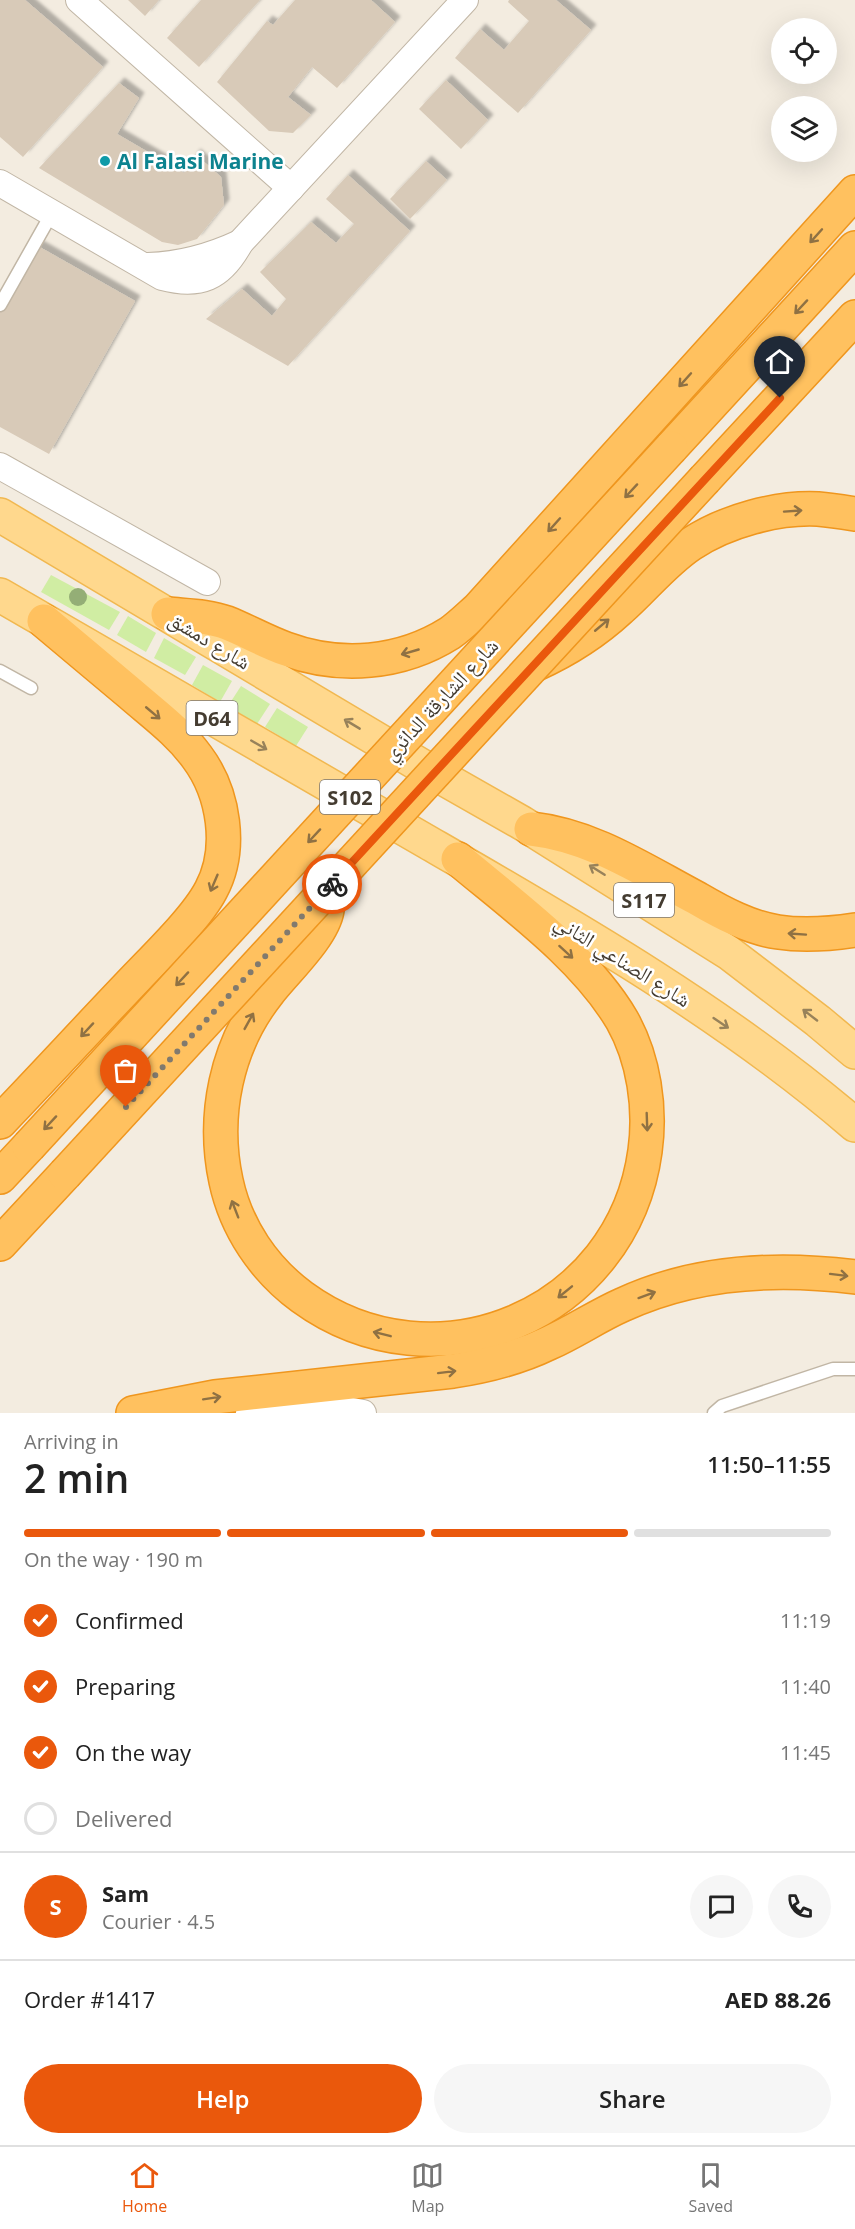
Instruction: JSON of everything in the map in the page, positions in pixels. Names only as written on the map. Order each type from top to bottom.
[{"type":"highway","points":[[168,614],[215,619],[286,649],[318,658],[350,662],[385,659],[420,649],[451,632],[478,609],[855,192]]},
{"type":"highway","name":"شارع الشارقة الدائري","points":[[0,1177],[855,248]]},
{"type":"highway","name":"S102","points":[[0,1244],[855,317]]},
{"type":"highway","points":[[534,665],[566,651],[594,631],[691,544],[713,532],[776,512],[816,509],[855,513]]},
{"type":"highway","points":[[0,1122],[197,910],[211,891],[223,850],[222,822],[217,798],[198,759],[182,739],[160,718],[16,600]]},
{"type":"highway","points":[[531,829],[553,831],[597,845],[721,912],[776,932],[803,935],[855,930]]},
{"type":"highway","points":[[326,891],[327,910],[322,924],[306,949],[267,994],[251,1018],[228,1070],[220,1127],[227,1184],[243,1228],[263,1261],[288,1287],[319,1310],[352,1326],[387,1336],[425,1340],[462,1338],[507,1326],[532,1315],[564,1294],[591,1269],[614,1239],[631,1206],[642,1170],[647,1132],[646,1095],[638,1059],[624,1024],[604,992],[580,964],[458,859]]},
{"type":"highway","points":[[134,1413],[215,1397],[487,1366],[551,1343],[624,1304],[669,1287],[716,1276],[764,1271],[812,1272],[855,1278]]},
{"type":"main road","name":"شارع دمشق","points":[[0,515],[531,829]]},
{"type":"main road","points":[[0,544],[14,544],[133,594]]},
{"type":"main road","name":"D64","points":[[16,600],[379,814]]},
{"type":"main road","name":"شارع الصناعي الثاني","points":[[379,814],[585,935],[694,1005],[790,1072],[855,1125]]},
{"type":"main road","name":"S117","points":[[531,829],[729,953],[855,1052]]},
{"type":"street","points":[[79,0],[291,188]]},
{"type":"street","points":[[0,183],[146,266],[165,266],[204,258],[240,243],[465,0]]},
{"type":"street","points":[[0,466],[207,582]]},
{"type":"street","points":[[249,1413],[325,1406],[363,1413]]},
{"type":"lane","points":[[0,305],[52,213]]},
{"type":"lane","points":[[0,671],[30,688]]},
{"type":"lane","points":[[714,1413],[722,1406],[833,1369],[855,1369]]},
{"type":"green space","points":[[51,575],[120,612],[109,630],[41,592]]},
{"type":"green space","points":[[128,616],[156,633],[146,652],[117,635]]},
{"type":"green space","points":[[164,638],[196,657],[185,675],[154,658]]},
{"type":"green space","points":[[203,665],[232,681],[220,702],[192,685]]},
{"type":"green space","points":[[241,686],[270,704],[257,724],[228,706]]},
{"type":"green space","points":[[277,708],[308,727],[296,746],[265,727]]},
{"type":"building","points":[[0,0],[25,0],[103,67],[23,157],[0,137]]},
{"type":"building","points":[[128,0],[159,0],[145,16]]},
{"type":"building","points":[[201,0],[260,0],[199,67],[167,38]]},
{"type":"building","points":[[295,0],[371,0],[395,22],[337,88],[312,67],[288,97],[311,115],[293,133],[269,131],[217,82],[267,21],[273,25]]},
{"type":"building","points":[[509,0],[556,0],[591,30],[518,113],[455,58],[480,29],[504,50],[529,21],[508,2]]},
{"type":"building","points":[[446,80],[488,120],[461,149],[419,109]]},
{"type":"building","name":"Al Falasi Marine","points":[[119,83],[139,98],[117,134],[184,173],[195,154],[221,177],[224,205],[197,239],[178,245],[162,242],[39,168]]},
{"type":"building","points":[[426,161],[447,180],[410,219],[390,199]]},
{"type":"building","points":[[348,175],[410,231],[288,366],[206,319],[242,289],[272,316],[286,299],[260,272],[311,222],[336,243],[354,224],[326,199]]},
{"type":"building","points":[[36,245],[135,301],[49,454],[0,427],[0,310]]},
{"type":"way so far","points":[[126,1107],[332,884]]},
{"type":"place","name":"Al Falasi Marine","points":[[105,161]]},
{"type":"route","points":[[332,884],[780,398]]}]
